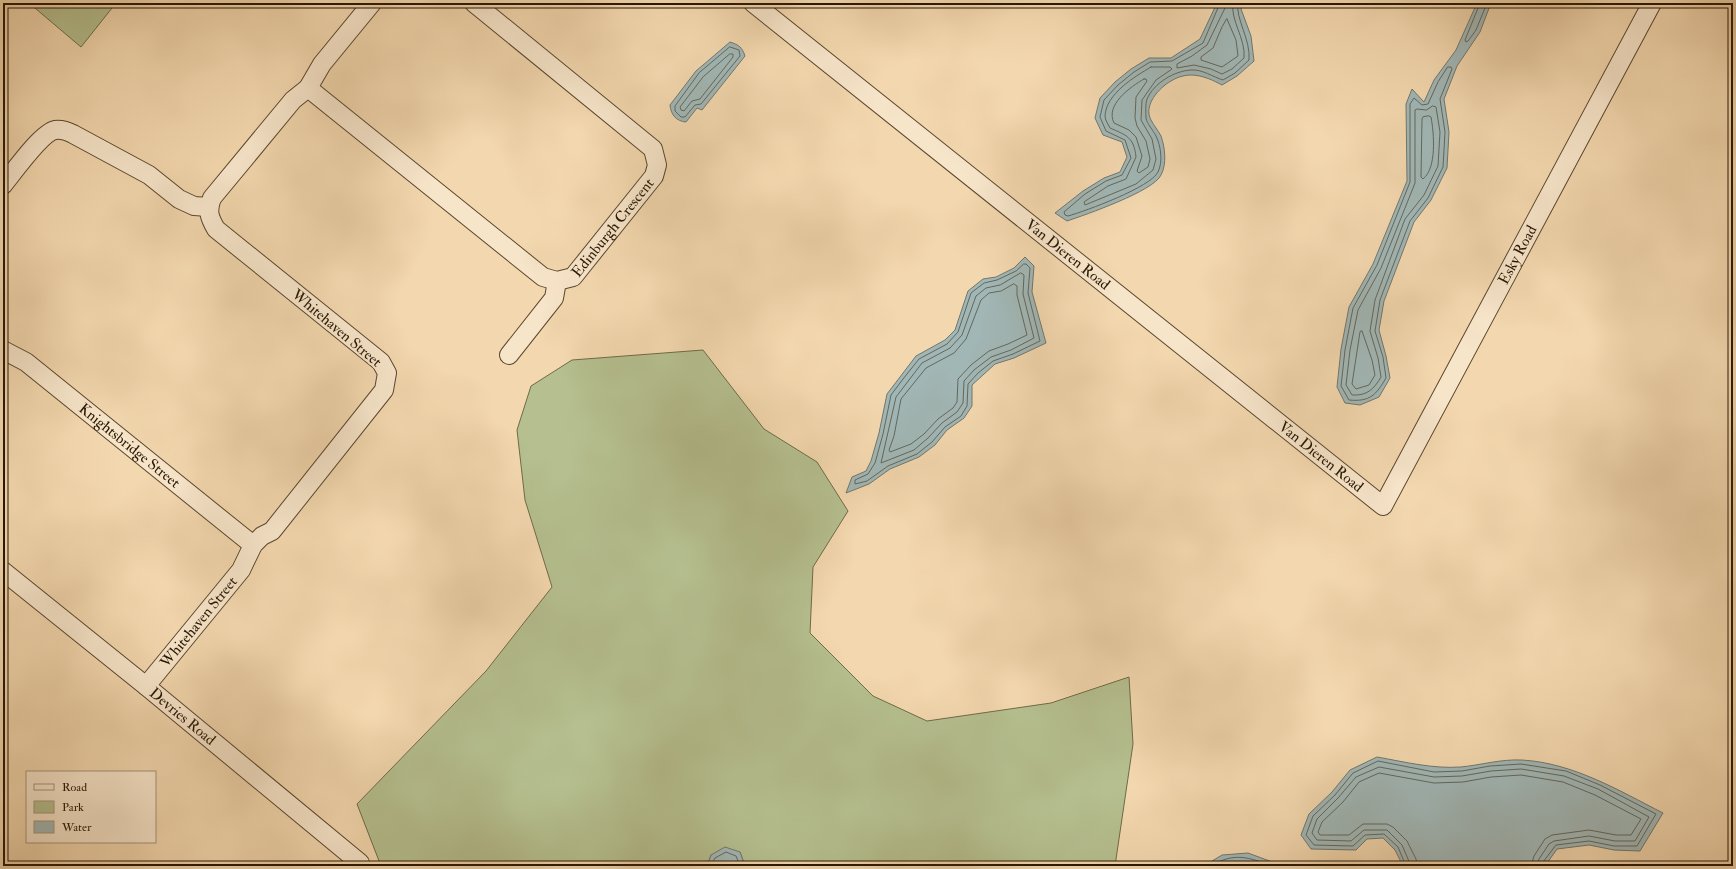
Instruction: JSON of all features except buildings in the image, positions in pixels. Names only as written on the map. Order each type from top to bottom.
[{"type":"street","points":[[3,185],[42,138],[53,130],[62,130],[73,134],[149,175],[179,199],[194,206],[209,207],[212,198],[293,100],[308,88],[322,64],[372,3]]},
{"type":"street","name":"Edinburgh Crescent","points":[[308,88],[543,278],[556,281],[573,277],[654,176],[657,165],[653,149],[474,3]]},
{"type":"street","name":"Van Dieren Road","points":[[753,3],[1384,506]]},
{"type":"street","name":"Esky Road","points":[[1384,506],[1652,3]]},
{"type":"street","name":"Whitehaven Street","points":[[146,686],[241,570],[253,545],[262,536],[272,531],[384,390],[387,373],[381,362],[216,229],[211,220],[209,207]]},
{"type":"street","points":[[509,355],[554,298],[556,281]]},
{"type":"street","name":"Knightsbridge Street","points":[[3,350],[26,362],[253,545]]},
{"type":"street","name":"Devries Road","points":[[3,571],[146,686],[360,862]]},
{"type":"green space","points":[[29,3],[116,3],[81,47]]},
{"type":"green space","points":[[703,350],[764,429],[817,462],[848,511],[813,567],[810,633],[873,696],[927,721],[1051,703],[1129,677],[1133,744],[1115,866],[745,866],[740,852],[711,855],[707,866],[381,866],[357,804],[486,671],[552,587],[525,500],[517,430],[531,386],[572,360]]},
{"type":"water","points":[[1217,3],[1242,3],[1241,9],[1251,36],[1254,61],[1237,76],[1222,85],[1203,77],[1191,75],[1171,81],[1157,92],[1151,103],[1149,114],[1161,136],[1164,145],[1165,161],[1163,171],[1156,181],[1146,188],[1118,202],[1067,221],[1055,213],[1083,191],[1104,178],[1120,172],[1127,157],[1122,142],[1103,135],[1095,118],[1100,98],[1115,82],[1131,69],[1149,58],[1171,58],[1200,39]]},
{"type":"water","points":[[1477,3],[1491,3],[1480,32],[1457,66],[1444,99],[1449,132],[1447,168],[1431,200],[1414,222],[1384,301],[1379,330],[1390,378],[1379,397],[1360,405],[1345,403],[1337,387],[1341,349],[1349,307],[1373,264],[1407,181],[1406,104],[1412,89],[1424,102],[1434,80],[1456,50]]},
{"type":"water","points":[[730,42],[740,47],[745,56],[702,110],[697,108],[686,122],[677,119],[673,115],[670,105],[696,71]]},
{"type":"water","points":[[1025,257],[1034,266],[1032,292],[1046,343],[1014,358],[995,364],[972,385],[972,406],[964,418],[947,430],[935,445],[919,457],[890,469],[869,484],[846,493],[852,477],[866,471],[871,461],[879,433],[887,394],[916,356],[945,340],[955,330],[968,291],[983,279],[996,277],[1014,268]]},
{"type":"water","points":[[1377,757],[1419,765],[1440,767],[1461,767],[1514,760],[1541,762],[1559,766],[1595,779],[1663,813],[1640,851],[1614,850],[1589,845],[1557,849],[1545,866],[1403,866],[1395,850],[1383,838],[1367,839],[1356,850],[1311,849],[1301,835],[1309,814],[1332,792],[1350,770]]},
{"type":"water","points":[[725,847],[740,852],[745,866],[707,866],[711,855]]},
{"type":"water","points":[[1248,853],[1283,866],[1204,866],[1222,855]]}]
